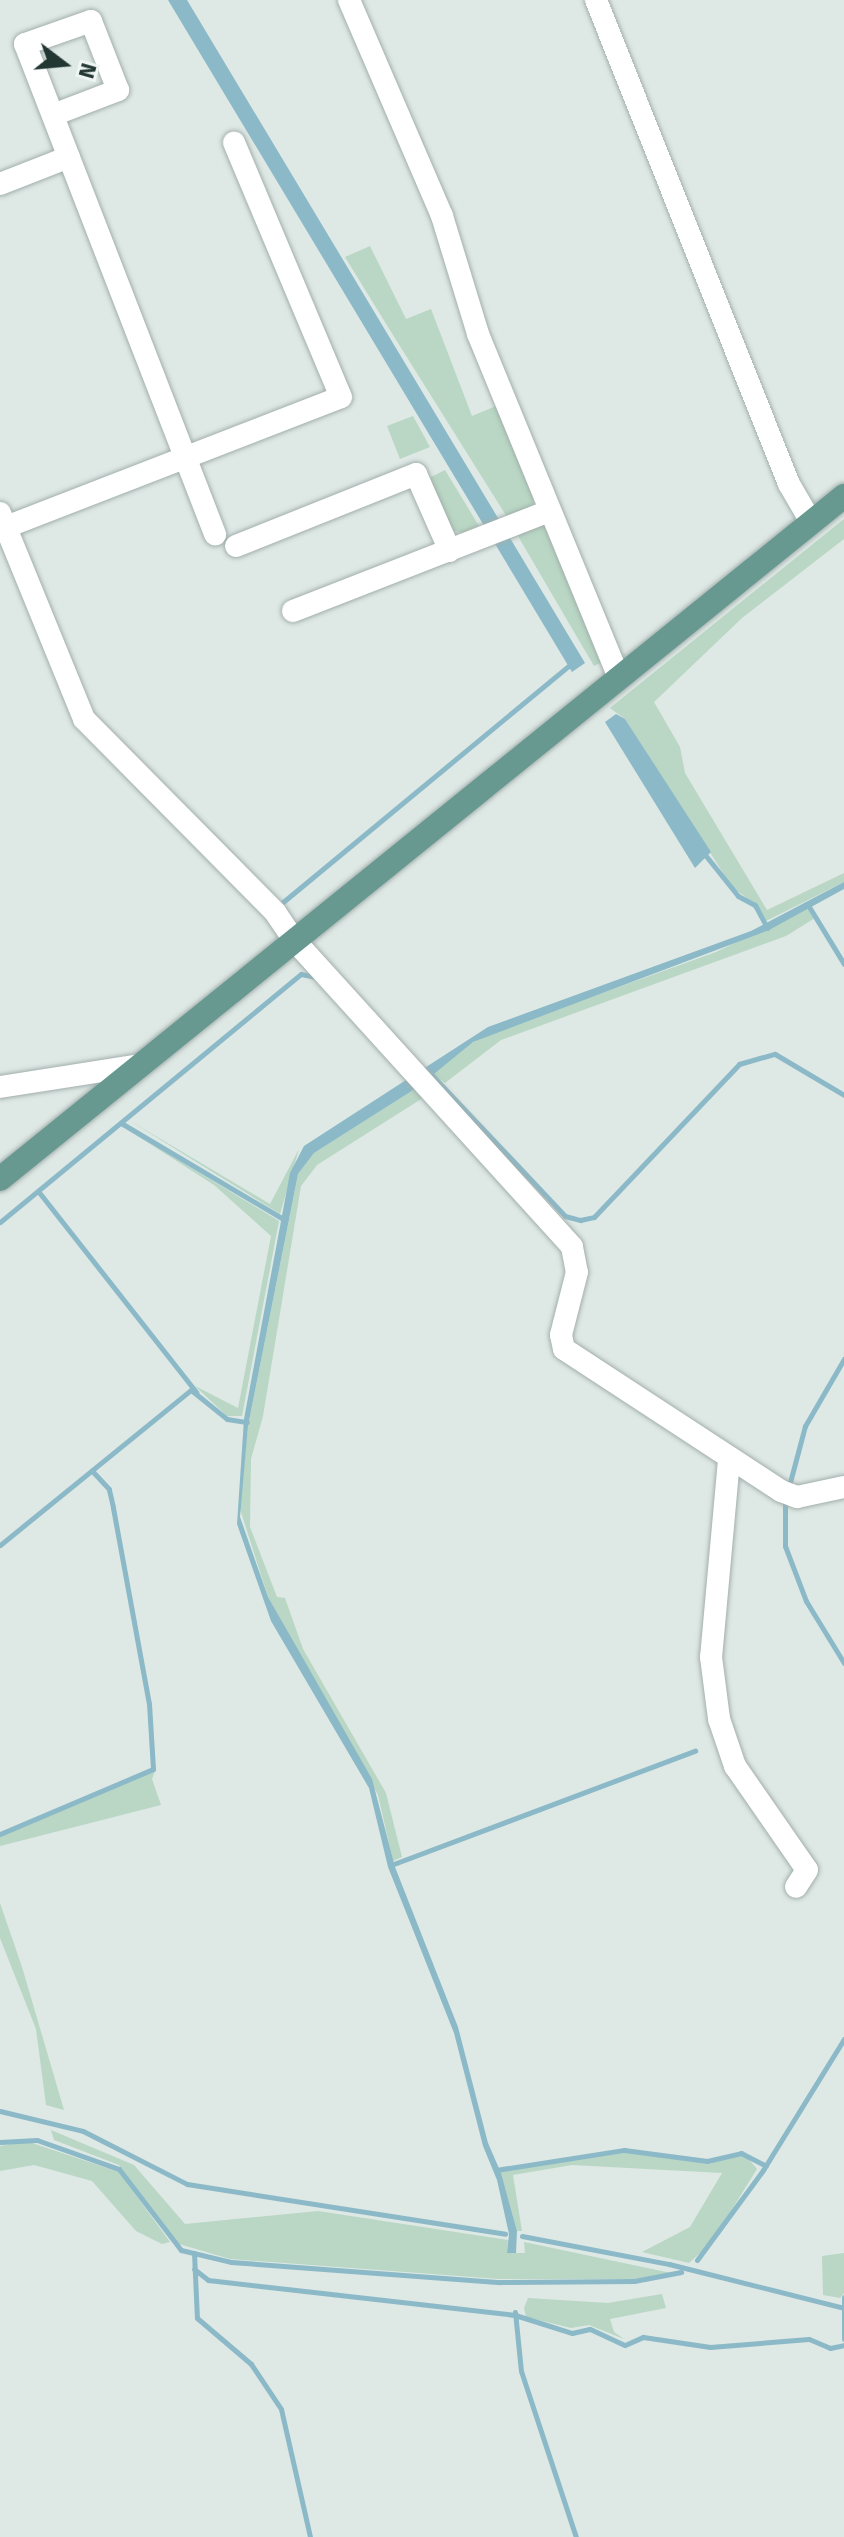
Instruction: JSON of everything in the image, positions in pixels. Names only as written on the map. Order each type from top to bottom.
[{"type":"main road","points":[[0,1179],[844,496]]},
{"type":"street","points":[[349,0],[442,216],[478,334],[547,512],[619,678]]},
{"type":"street","points":[[596,0],[789,484],[811,522]]},
{"type":"street","points":[[53,115],[118,90],[91,21],[25,44],[215,534]]},
{"type":"street","points":[[234,143],[341,397],[184,458],[3,520],[84,719],[275,912],[294,940],[572,1247],[577,1272],[561,1335],[564,1349],[729,1460],[797,1497],[844,1487]]},
{"type":"street","points":[[0,184],[69,157]]},
{"type":"street","points":[[236,546],[416,474],[450,551]]},
{"type":"street","points":[[293,611],[547,512]]},
{"type":"street","points":[[0,1087],[141,1065]]},
{"type":"street","points":[[729,1460],[711,1657],[719,1719],[735,1766],[807,1870],[796,1887]]},
{"type":"green space","points":[[370,246],[406,319],[431,309],[472,416],[496,406],[534,498],[532,507],[507,517],[388,327],[345,257]]},
{"type":"green space","points":[[413,416],[430,447],[400,459],[387,426]]},
{"type":"green space","points":[[445,470],[479,526],[462,533],[451,530],[429,478]]},
{"type":"green space","points":[[844,519],[844,539],[742,618],[654,702],[680,747],[685,773],[767,910],[844,873],[844,882],[764,922],[756,905],[732,887],[625,719],[610,708]]},
{"type":"green space","points":[[544,524],[602,662],[594,666],[515,531]]},
{"type":"green space","points":[[808,908],[815,918],[786,936],[501,1040],[445,1083],[433,1074],[467,1045],[497,1031],[716,952]]},
{"type":"green space","points":[[418,1087],[426,1096],[317,1165],[301,1186],[263,1416],[251,1459],[250,1527],[277,1597],[285,1598],[303,1649],[386,1793],[402,1857],[393,1861],[378,1795],[268,1597],[240,1509],[248,1426],[298,1174],[314,1153]]},
{"type":"green space","points":[[127,1119],[270,1204],[299,1149],[280,1214]]},
{"type":"green space","points":[[122,1126],[279,1221],[242,1416],[227,1416],[195,1386],[238,1408],[271,1236],[214,1185]]},
{"type":"green space","points":[[155,1771],[152,1779],[161,1805],[0,1846],[0,1836]]},
{"type":"green space","points":[[0,1903],[64,2110],[46,2105],[36,2029],[0,1938]]},
{"type":"green space","points":[[51,2130],[134,2165],[185,2224],[318,2211],[508,2240],[507,2253],[525,2253],[524,2242],[671,2273],[634,2279],[499,2279],[230,2259],[179,2244],[119,2165],[54,2140]]},
{"type":"green space","points":[[26,2141],[119,2172],[170,2242],[162,2244],[136,2231],[92,2181],[34,2165],[0,2171],[0,2146]]},
{"type":"green space","points":[[624,2152],[709,2164],[735,2155],[747,2157],[757,2169],[711,2243],[689,2263],[642,2252],[690,2227],[722,2173],[572,2165],[513,2175],[522,2231],[517,2231],[500,2171]]},
{"type":"green space","points":[[844,2253],[844,2293],[840,2298],[823,2295],[822,2256]]},
{"type":"green space","points":[[662,2294],[666,2308],[610,2319],[614,2332],[624,2339],[589,2325],[571,2328],[526,2317],[524,2308],[528,2298],[608,2303]]},
{"type":"water","points":[[168,0],[187,0],[585,663],[572,672]]},
{"type":"water","points":[[616,714],[625,719],[711,852],[695,868],[605,722]]},
{"type":"water","points":[[844,882],[844,889],[769,930],[473,1042],[418,1087],[314,1153],[298,1174],[248,1426],[240,1517],[268,1597],[372,1779],[395,1867],[458,2027],[488,2143],[501,2173],[517,2231],[516,2253],[507,2253],[509,2234],[497,2180],[483,2146],[454,2033],[388,1867],[369,1788],[271,1621],[237,1524],[244,1419],[290,1173],[304,1146],[488,1027],[751,931]]},
{"type":"waterway","points":[[283,902],[574,661]]},
{"type":"waterway","points":[[706,856],[738,896],[755,905],[767,928]]},
{"type":"waterway","points":[[808,905],[844,964]]},
{"type":"waterway","points":[[0,1222],[301,974],[315,977]]},
{"type":"waterway","points":[[429,1072],[565,1216],[580,1220],[594,1217],[739,1064],[775,1054],[844,1095]]},
{"type":"waterway","points":[[121,1123],[285,1220]]},
{"type":"waterway","points":[[38,1191],[196,1392]]},
{"type":"waterway","points":[[789,1486],[805,1426],[844,1359]]},
{"type":"waterway","points":[[0,1545],[191,1390],[227,1419],[247,1422]]},
{"type":"waterway","points":[[0,1834],[153,1769],[149,1704],[113,1507],[109,1489],[92,1471]]},
{"type":"waterway","points":[[785,1500],[785,1546],[806,1601],[844,1663]]},
{"type":"waterway","points":[[391,1865],[695,1751]]},
{"type":"waterway","points":[[697,2260],[763,2170],[844,2039]]},
{"type":"waterway","points":[[0,2111],[83,2131],[187,2184],[505,2234]]},
{"type":"waterway","points":[[0,2142],[37,2140],[119,2169],[181,2250],[231,2262],[500,2282],[634,2281],[681,2272]]},
{"type":"waterway","points":[[496,2170],[624,2150],[707,2161],[741,2153],[766,2166]]},
{"type":"waterway","points":[[522,2236],[669,2264],[844,2308]]},
{"type":"waterway","points":[[194,2253],[197,2318],[251,2364],[281,2409],[310,2537]]},
{"type":"waterway","points":[[194,2269],[208,2280],[515,2315],[572,2333],[590,2329],[625,2345],[643,2337],[710,2347],[809,2339],[830,2348],[844,2345]]},
{"type":"waterway","points":[[844,2297],[844,2339]]},
{"type":"waterway","points":[[515,2312],[521,2371],[576,2537]]}]
